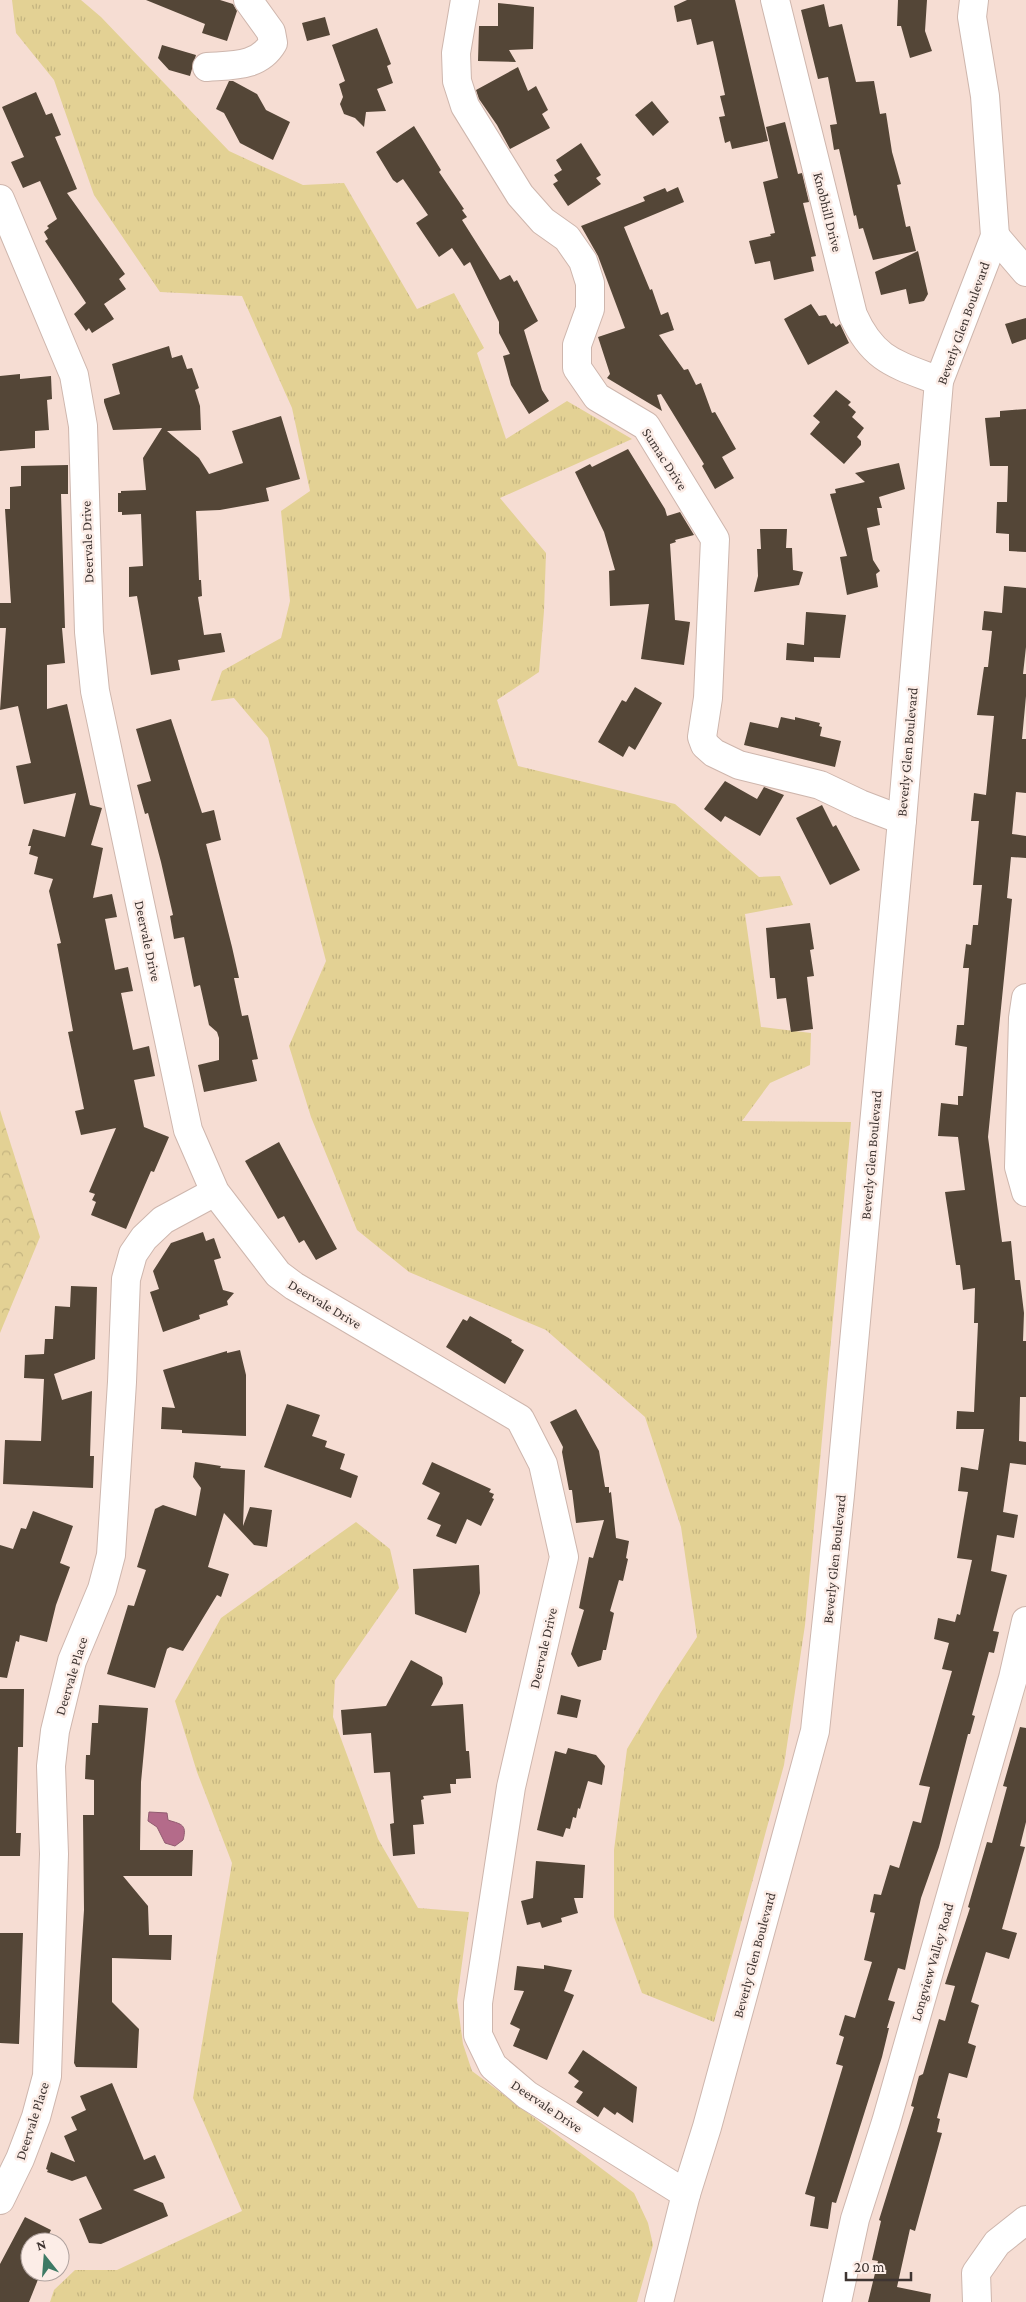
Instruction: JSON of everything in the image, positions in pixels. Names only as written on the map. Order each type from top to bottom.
[{"type":"street","points":[[207,67],[254,61],[267,53],[273,43],[270,32],[248,0]]},
{"type":"street","name":"Sumac Drive","points":[[465,0],[456,53],[456,81],[466,106],[520,195],[543,221],[567,238],[572,245],[583,261],[590,283],[590,309],[577,345],[577,368],[597,397],[646,426],[715,538],[708,698],[702,737],[705,745],[714,753],[739,765],[820,785],[860,804],[902,820]]},
{"type":"street","name":"Knobhill Drive","points":[[775,0],[853,315],[863,338],[891,363],[938,381]]},
{"type":"street","name":"Beverly Glen Boulevard","points":[[659,2302],[686,2194],[710,2118],[815,1731],[841,1485],[902,820],[938,381],[995,236],[985,96],[972,17],[974,0]]},
{"type":"street","name":"Deervale Drive","points":[[0,199],[74,375],[84,426],[89,632],[96,691],[188,1130],[215,1192],[278,1274],[294,1286],[520,1419],[543,1464],[564,1556],[511,1787],[478,2003],[478,2035],[493,2066],[527,2095],[686,2194]]},
{"type":"street","points":[[995,236],[1026,272]]},
{"type":"street","points":[[1026,998],[1019,1167],[1026,1192]]},
{"type":"street","name":"Deervale Place","points":[[0,2200],[24,2151],[36,2117],[47,2076],[54,1854],[51,1766],[54,1731],[72,1661],[102,1589],[111,1555],[122,1382],[126,1279],[133,1254],[144,1238],[163,1220],[215,1192]]},
{"type":"street","name":"Longview Valley Road","points":[[837,2302],[855,2219],[895,2094],[1013,1678],[1026,1621]]},
{"type":"street","points":[[976,2302],[976,2273],[997,2243],[1026,2220]]},
{"type":"green space","points":[[12,0],[81,0],[101,17],[229,151],[303,185],[344,183],[417,309],[454,293],[484,348],[477,353],[506,439],[567,401],[632,439],[500,498],[546,553],[539,672],[497,700],[518,766],[675,804],[759,877],[780,876],[793,905],[745,914],[761,1027],[811,1033],[810,1065],[770,1083],[742,1121],[851,1122],[805,1625],[784,1765],[714,2022],[642,1993],[614,1917],[614,1850],[627,1749],[697,1637],[681,1527],[645,1417],[546,1330],[409,1272],[357,1230],[311,1117],[289,1046],[326,961],[268,738],[234,698],[211,701],[222,671],[281,638],[290,601],[281,511],[310,491],[292,408],[242,296],[160,292],[94,195],[54,80],[16,33]]},
{"type":"green space","points":[[0,1110],[40,1237],[0,1333]]},
{"type":"green space","points":[[356,1522],[390,1549],[399,1588],[335,1680],[333,1717],[378,1839],[418,1908],[469,1912],[457,2000],[463,2044],[472,2071],[634,2193],[648,2223],[653,2245],[637,2302],[50,2302],[54,2290],[62,2282],[70,2282],[70,2275],[75,2270],[117,2270],[242,2211],[193,2098],[232,1863],[197,1772],[175,1701],[221,1618]]},
{"type":"shaded area","points":[[149,1812],[167,1813],[168,1820],[182,1825],[184,1830],[183,1840],[175,1846],[165,1843],[157,1827],[148,1821]]},
{"type":"building","points":[[146,0],[220,0],[233,4],[237,11],[227,41],[202,33],[205,24]]},
{"type":"building","points":[[687,0],[735,0],[768,141],[732,149],[730,141],[725,143],[719,117],[725,116],[720,96],[725,95],[713,41],[697,45],[691,19],[677,22],[674,6]]},
{"type":"building","points":[[898,0],[927,0],[925,31],[932,51],[910,58],[901,26],[897,26]]},
{"type":"building","points":[[498,3],[534,7],[533,49],[509,50],[516,62],[478,61],[479,26],[498,26]]},
{"type":"building","points":[[824,4],[829,27],[842,24],[856,82],[874,81],[880,114],[886,113],[892,152],[901,184],[897,185],[906,227],[910,226],[916,251],[873,260],[863,228],[859,229],[856,215],[854,216],[839,149],[834,150],[830,125],[837,124],[828,77],[818,79],[801,10]]},
{"type":"building","points":[[325,17],[330,35],[307,41],[302,23]]},
{"type":"building","points":[[377,28],[391,64],[387,66],[393,83],[377,89],[386,111],[366,112],[364,127],[355,118],[344,114],[340,104],[343,97],[339,84],[345,81],[332,45]]},
{"type":"building","points":[[162,45],[196,55],[190,76],[169,70],[158,58]]},
{"type":"building","points":[[518,67],[528,91],[536,86],[548,110],[542,114],[550,128],[510,149],[497,125],[479,99],[476,90]]},
{"type":"building","points":[[229,81],[233,81],[257,94],[266,110],[290,122],[273,160],[240,143],[224,113],[216,109]]},
{"type":"building","points":[[36,92],[46,115],[52,113],[61,135],[55,137],[77,189],[67,193],[125,274],[119,279],[126,289],[104,304],[114,319],[92,333],[89,328],[86,331],[74,314],[86,303],[45,241],[48,239],[44,232],[49,228],[47,226],[57,219],[40,181],[23,188],[11,162],[24,157],[2,107]]},
{"type":"building","points":[[652,101],[669,122],[653,136],[635,115]]},
{"type":"building","points":[[785,122],[798,174],[802,173],[809,202],[803,203],[816,256],[811,257],[814,271],[774,280],[770,261],[755,264],[749,241],[771,236],[770,234],[775,233],[763,182],[778,178],[766,127]]},
{"type":"building","points":[[414,126],[441,170],[439,172],[464,209],[462,210],[467,217],[462,220],[500,280],[510,275],[514,282],[517,280],[538,321],[524,330],[542,390],[549,401],[529,414],[511,385],[503,356],[510,354],[499,333],[499,322],[470,262],[464,266],[452,248],[439,257],[416,223],[428,215],[403,179],[397,183],[393,180],[376,152]]},
{"type":"building","points":[[581,143],[601,175],[596,178],[601,184],[568,206],[553,184],[558,181],[554,175],[562,170],[556,160]]},
{"type":"building","points":[[678,187],[684,202],[624,227],[650,290],[652,289],[661,315],[668,312],[674,330],[659,335],[684,370],[688,369],[696,385],[701,383],[712,413],[715,412],[736,449],[722,457],[734,478],[715,489],[702,466],[704,464],[661,394],[657,395],[662,411],[607,378],[610,374],[598,337],[625,328],[598,256],[581,226],[645,201],[643,197],[665,188],[667,192]]},
{"type":"building","points":[[918,251],[928,294],[924,301],[909,304],[906,289],[881,295],[875,272]]},
{"type":"building","points":[[811,304],[819,316],[826,315],[831,324],[833,323],[836,327],[840,324],[849,343],[808,365],[784,319]]},
{"type":"building","points":[[1026,318],[1026,339],[1012,344],[1005,324]]},
{"type":"building","points":[[169,346],[172,358],[182,355],[187,369],[192,368],[199,388],[195,390],[200,406],[201,430],[167,431],[199,458],[209,474],[243,463],[232,431],[281,416],[300,479],[266,488],[269,501],[220,510],[196,511],[199,580],[201,580],[202,596],[198,597],[204,635],[221,633],[225,652],[178,660],[180,670],[151,675],[137,596],[129,597],[129,567],[143,566],[141,514],[122,515],[122,512],[118,512],[118,493],[121,493],[121,491],[146,490],[143,458],[162,428],[113,430],[104,399],[120,394],[112,364]]},
{"type":"building","points":[[20,374],[20,379],[51,376],[52,399],[47,400],[49,430],[35,431],[35,448],[0,451],[0,376]]},
{"type":"building","points":[[836,390],[851,402],[848,405],[856,412],[852,417],[864,428],[857,437],[861,441],[861,445],[844,464],[810,434],[820,422],[813,416]]},
{"type":"building","points":[[1026,409],[1026,552],[1009,551],[1009,534],[996,533],[997,502],[1007,502],[1008,466],[990,466],[985,418],[1000,417],[1000,411]]},
{"type":"building","points":[[628,449],[665,509],[667,516],[680,512],[694,535],[675,540],[676,542],[670,544],[675,620],[690,622],[684,665],[641,659],[649,604],[610,606],[609,571],[615,570],[604,532],[575,472],[590,464],[592,467]]},
{"type":"building","points":[[899,463],[905,489],[879,497],[882,508],[877,508],[880,525],[867,528],[873,560],[880,571],[876,574],[878,587],[847,595],[840,557],[847,556],[830,494],[836,493],[835,489],[865,482],[855,473]]},
{"type":"building","points":[[68,465],[68,494],[61,494],[65,628],[62,628],[65,663],[47,665],[47,709],[67,704],[90,805],[102,808],[91,845],[103,848],[93,898],[112,894],[117,917],[105,919],[115,970],[128,967],[133,991],[121,993],[133,1050],[149,1046],[155,1076],[134,1080],[144,1127],[169,1137],[154,1172],[151,1171],[126,1229],[91,1215],[96,1202],[92,1200],[95,1194],[89,1192],[116,1128],[81,1135],[75,1111],[84,1109],[68,1032],[73,1031],[57,944],[61,943],[49,891],[53,879],[34,874],[38,857],[29,854],[31,846],[28,846],[33,829],[65,837],[76,793],[24,804],[16,766],[31,763],[18,706],[0,710],[6,628],[0,628],[0,603],[11,603],[5,509],[10,509],[10,487],[21,486],[21,466]]},
{"type":"building","points":[[760,529],[787,529],[786,548],[792,548],[793,570],[803,572],[799,585],[754,592],[758,576],[757,549],[761,549]]},
{"type":"building","points":[[1004,586],[1026,588],[1026,647],[1023,674],[1026,674],[1026,696],[1022,739],[1026,739],[1026,793],[1016,792],[1012,834],[1026,836],[1026,858],[1011,857],[1007,898],[1012,899],[988,1137],[1002,1242],[1011,1241],[1015,1280],[1020,1280],[1024,1313],[1023,1341],[1026,1341],[1026,1397],[1020,1397],[1019,1441],[1026,1442],[1026,1465],[1010,1463],[1003,1512],[1018,1515],[1014,1538],[997,1535],[991,1571],[1007,1575],[993,1631],[999,1632],[994,1653],[989,1652],[972,1715],[975,1716],[970,1734],[968,1734],[939,1847],[921,1898],[905,1970],[898,1968],[888,2000],[895,2002],[887,2028],[889,2028],[882,2057],[836,2203],[832,2202],[828,2229],[810,2226],[815,2197],[805,2194],[843,2066],[836,2064],[844,2037],[839,2035],[845,2015],[855,2018],[872,1962],[864,1960],[875,1913],[870,1912],[874,1894],[881,1895],[890,1865],[899,1868],[913,1821],[921,1823],[930,1787],[919,1785],[952,1671],[942,1669],[949,1643],[934,1639],[938,1618],[955,1622],[957,1614],[960,1615],[972,1560],[957,1558],[968,1492],[958,1491],[961,1467],[978,1470],[984,1429],[956,1429],[957,1411],[974,1412],[978,1323],[974,1323],[975,1288],[963,1290],[960,1265],[956,1265],[945,1192],[965,1190],[958,1137],[938,1136],[941,1103],[958,1105],[958,1096],[963,1096],[967,1047],[955,1045],[957,1025],[964,1025],[969,968],[963,968],[966,944],[971,945],[973,925],[978,925],[982,885],[973,885],[979,821],[971,821],[974,793],[986,795],[994,716],[977,715],[984,667],[988,667],[992,631],[982,630],[984,611],[1002,613]]},
{"type":"building","points":[[806,612],[846,615],[840,658],[814,657],[814,662],[786,660],[787,643],[804,645]]},
{"type":"building","points":[[635,687],[662,703],[635,750],[629,746],[623,757],[598,742],[622,700],[626,702]]},
{"type":"building","points":[[781,717],[795,720],[795,717],[820,723],[819,726],[822,727],[820,736],[841,741],[835,767],[744,745],[750,722],[778,728]]},
{"type":"building","points":[[171,719],[202,813],[214,810],[221,840],[206,844],[239,978],[234,978],[242,1016],[248,1015],[258,1059],[252,1060],[257,1081],[204,1092],[198,1065],[219,1060],[219,1038],[217,1032],[209,1025],[200,985],[194,987],[184,937],[174,939],[170,916],[173,915],[161,862],[148,813],[145,814],[137,785],[151,781],[136,729]]},
{"type":"building","points":[[725,781],[757,799],[764,787],[784,795],[760,836],[725,816],[721,822],[704,809]]},
{"type":"building","points":[[822,805],[833,827],[836,825],[860,870],[830,885],[796,818]]},
{"type":"building","points":[[810,923],[814,949],[810,950],[814,976],[807,977],[813,1029],[791,1032],[786,998],[777,999],[775,978],[770,978],[766,928]]},
{"type":"building","points":[[279,1142],[337,1249],[316,1260],[304,1240],[299,1243],[284,1216],[278,1219],[245,1161]]},
{"type":"building","points":[[203,1232],[206,1241],[214,1238],[221,1258],[214,1260],[223,1290],[234,1293],[227,1301],[228,1305],[199,1315],[200,1319],[163,1332],[150,1292],[159,1289],[153,1271],[171,1243]]},
{"type":"building","points":[[71,1286],[97,1287],[95,1359],[54,1374],[62,1400],[92,1391],[90,1456],[94,1456],[93,1488],[3,1484],[5,1440],[41,1441],[44,1379],[24,1378],[25,1355],[44,1354],[45,1339],[53,1339],[55,1306],[70,1307]]},
{"type":"building","points":[[470,1316],[512,1340],[511,1342],[524,1350],[505,1384],[446,1347],[463,1319],[467,1321]]},
{"type":"building","points":[[240,1350],[246,1375],[246,1436],[182,1433],[182,1430],[161,1429],[162,1407],[175,1408],[163,1370],[227,1351],[227,1353]]},
{"type":"building","points":[[287,1404],[320,1415],[312,1436],[327,1441],[325,1447],[345,1454],[340,1469],[358,1476],[351,1498],[264,1467]]},
{"type":"building","points":[[576,1409],[599,1451],[605,1487],[609,1487],[609,1493],[611,1492],[616,1538],[629,1541],[626,1558],[628,1559],[623,1581],[619,1580],[610,1611],[614,1613],[606,1650],[603,1650],[601,1660],[578,1667],[571,1654],[584,1610],[579,1608],[589,1557],[593,1558],[604,1520],[576,1523],[572,1490],[569,1490],[562,1452],[563,1447],[550,1422]]},
{"type":"building","points":[[195,1462],[221,1466],[220,1468],[245,1470],[243,1526],[250,1507],[272,1510],[267,1547],[254,1545],[224,1513],[208,1567],[229,1574],[221,1597],[217,1595],[183,1651],[170,1647],[167,1649],[155,1688],[107,1674],[128,1605],[134,1606],[146,1570],[137,1567],[155,1509],[163,1505],[196,1516],[201,1488],[193,1477]]},
{"type":"building","points":[[432,1462],[491,1489],[489,1492],[494,1494],[492,1498],[494,1499],[481,1526],[467,1519],[456,1544],[436,1536],[441,1525],[427,1519],[440,1493],[422,1484]]},
{"type":"building","points":[[33,1511],[73,1526],[60,1563],[70,1567],[56,1605],[47,1642],[20,1635],[19,1642],[16,1641],[7,1678],[0,1677],[0,1545],[13,1549],[21,1528],[26,1529]]},
{"type":"building","points":[[479,1565],[480,1593],[466,1633],[415,1614],[413,1569]]},
{"type":"building","points":[[411,1660],[442,1677],[443,1684],[431,1706],[463,1704],[466,1751],[469,1751],[471,1778],[456,1779],[456,1784],[450,1784],[451,1793],[423,1796],[424,1799],[421,1800],[424,1824],[413,1825],[415,1854],[393,1856],[390,1824],[394,1823],[390,1772],[374,1773],[371,1733],[343,1735],[341,1710],[386,1706]]},
{"type":"building","points":[[0,1689],[24,1689],[23,1747],[18,1747],[16,1833],[21,1833],[20,1856],[0,1856]]},
{"type":"building","points":[[561,1695],[581,1700],[577,1718],[557,1714]]},
{"type":"building","points":[[99,1705],[148,1708],[141,1782],[140,1850],[193,1850],[192,1876],[123,1876],[148,1906],[149,1935],[172,1935],[171,1960],[112,1958],[112,2002],[139,2029],[137,2068],[76,2067],[74,2063],[84,1910],[83,1815],[94,1815],[94,1780],[85,1779],[86,1755],[90,1755],[92,1723],[98,1723]]},
{"type":"building","points":[[1020,1727],[1026,1728],[1026,1822],[1020,1846],[1025,1847],[1002,1929],[1017,1933],[1009,1959],[986,1952],[971,2002],[979,2005],[968,2043],[976,2046],[967,2078],[949,2073],[937,2118],[940,2119],[937,2132],[942,2133],[915,2231],[910,2229],[897,2287],[931,2294],[930,2302],[868,2302],[878,2261],[872,2260],[881,2221],[879,2220],[914,2107],[911,2106],[919,2076],[923,2074],[939,2019],[945,2021],[955,1986],[945,1984],[970,1908],[968,1907],[987,1842],[992,1843],[1007,1787],[1003,1786]]},
{"type":"building","points":[[568,1748],[596,1755],[605,1766],[602,1785],[588,1781],[576,1818],[573,1817],[570,1829],[566,1828],[563,1837],[537,1830],[555,1751],[566,1754]]},
{"type":"building","points":[[536,1861],[585,1865],[583,1898],[574,1898],[578,1913],[561,1918],[562,1922],[542,1928],[540,1922],[527,1925],[521,1901],[533,1898]]},
{"type":"building","points":[[0,1933],[23,1933],[19,2044],[0,2043]]},
{"type":"building","points":[[544,1965],[572,1970],[564,1991],[574,1995],[547,2060],[513,2046],[520,2029],[510,2024],[524,1991],[514,1990],[517,1966],[544,1969]]},
{"type":"building","points":[[583,2050],[637,2087],[633,2123],[617,2112],[615,2115],[604,2107],[598,2117],[576,2102],[583,2092],[574,2087],[579,2081],[568,2073]]},
{"type":"building","points":[[112,2083],[144,2160],[155,2155],[165,2178],[133,2190],[163,2203],[168,2216],[101,2244],[89,2243],[79,2219],[102,2209],[86,2176],[72,2181],[47,2172],[48,2170],[46,2169],[51,2152],[75,2162],[64,2136],[77,2130],[71,2117],[86,2110],[80,2096]]},
{"type":"building","points":[[25,2217],[51,2230],[50,2232],[20,2232],[20,2282],[37,2282],[29,2302],[0,2302],[0,2264]]}]
